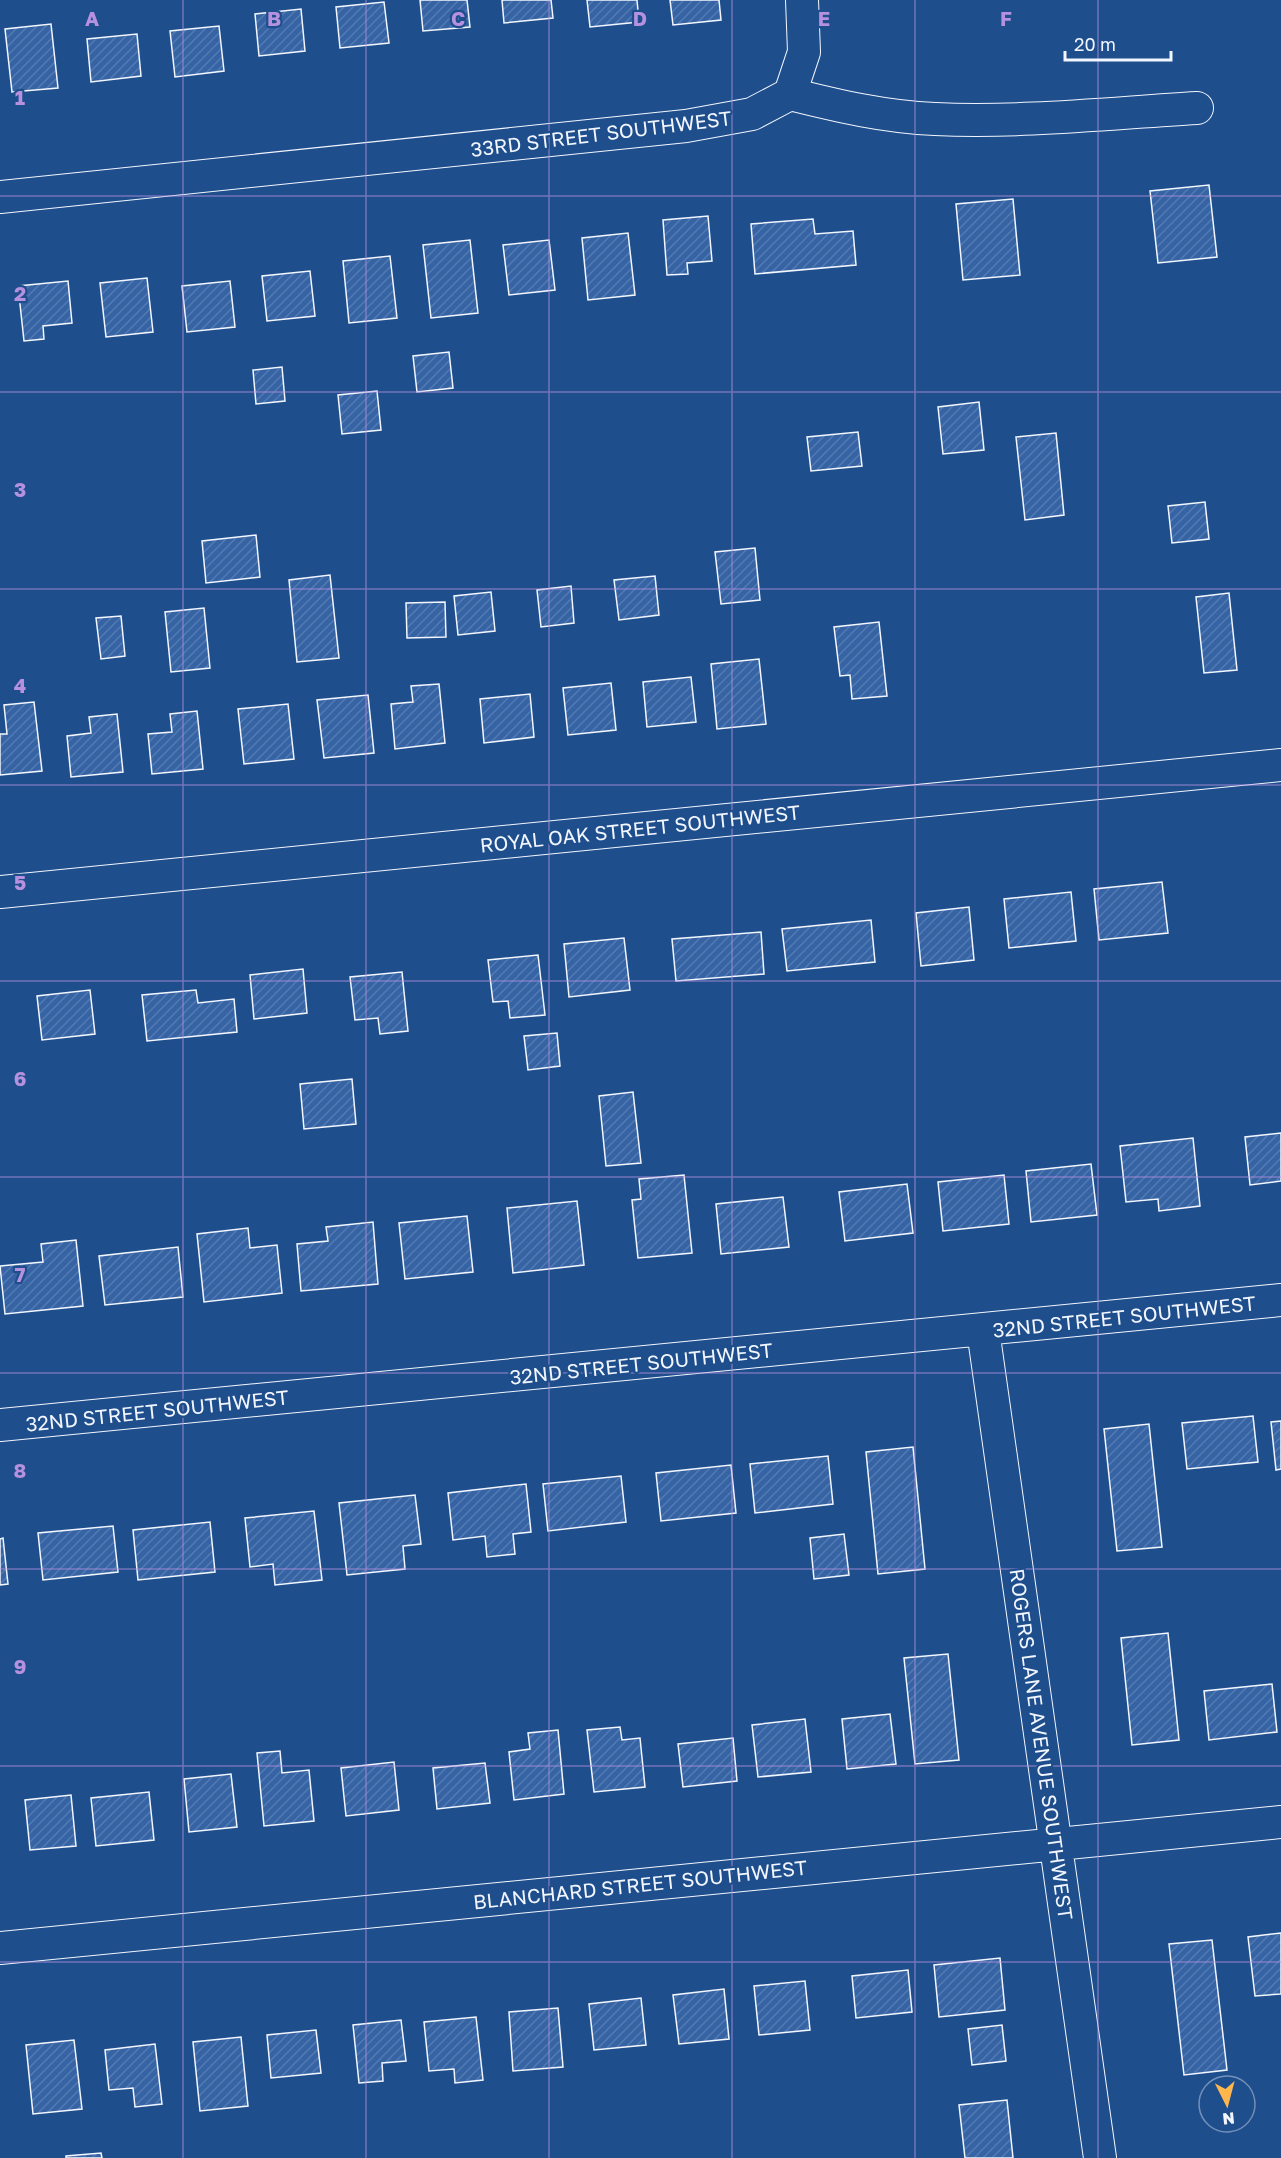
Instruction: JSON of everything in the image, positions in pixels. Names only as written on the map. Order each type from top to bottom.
[{"type":"street","points":[[802,0],[804,52],[790,94],[860,111],[935,119],[1035,118],[1197,108]]},
{"type":"street","name":"33RD STREET SOUTHWEST","points":[[0,197],[686,126],[752,114],[790,94]]},
{"type":"street","name":"ROYAL OAK STREET SOUTHWEST","points":[[0,892],[1281,765]]},
{"type":"street","name":"32ND STREET SOUTHWEST","points":[[0,1425],[1281,1300]]},
{"type":"street","name":"ROGERS LANE AVENUE SOUTHWEST","points":[[983,1330],[1101,2158]]},
{"type":"street","name":"BLANCHARD STREET SOUTHWEST","points":[[0,1948],[1057,1842],[1281,1822]]},
{"type":"building","points":[[420,0],[467,0],[470,27],[423,31]]},
{"type":"building","points":[[502,0],[551,0],[553,18],[504,23]]},
{"type":"building","points":[[587,0],[637,0],[639,22],[590,27]]},
{"type":"building","points":[[670,0],[719,0],[721,20],[673,25]]},
{"type":"building","points":[[384,2],[389,43],[340,48],[336,7]]},
{"type":"building","points":[[301,9],[305,51],[259,56],[255,14]]},
{"type":"building","points":[[51,24],[58,88],[12,92],[5,29]]},
{"type":"building","points":[[219,26],[224,71],[175,77],[170,31]]},
{"type":"building","points":[[137,34],[141,76],[91,82],[87,39]]},
{"type":"building","points":[[1209,185],[1217,257],[1158,263],[1150,191]]},
{"type":"building","points":[[1013,199],[1020,275],[963,280],[956,204]]},
{"type":"building","points":[[708,216],[712,261],[687,263],[688,274],[667,275],[663,220]]},
{"type":"building","points":[[813,219],[815,234],[853,231],[856,265],[755,274],[751,224]]},
{"type":"building","points":[[628,233],[635,295],[588,300],[582,238]]},
{"type":"building","points":[[470,240],[478,313],[431,318],[423,245]]},
{"type":"building","points":[[549,240],[555,290],[509,295],[503,245]]},
{"type":"building","points":[[390,256],[397,318],[349,323],[343,261]]},
{"type":"building","points":[[310,271],[315,316],[267,321],[262,276]]},
{"type":"building","points":[[147,278],[153,332],[106,337],[100,283]]},
{"type":"building","points":[[68,281],[72,323],[43,326],[44,339],[24,341],[18,286]]},
{"type":"building","points":[[230,281],[235,327],[187,332],[182,286]]},
{"type":"building","points":[[449,352],[453,388],[417,392],[413,356]]},
{"type":"building","points":[[282,367],[285,401],[256,404],[253,370]]},
{"type":"building","points":[[377,391],[381,430],[342,434],[338,395]]},
{"type":"building","points":[[979,402],[984,450],[943,454],[938,407]]},
{"type":"building","points":[[858,432],[862,466],[811,471],[807,437]]},
{"type":"building","points":[[1056,433],[1064,515],[1025,520],[1016,437]]},
{"type":"building","points":[[1205,502],[1209,539],[1172,543],[1168,506]]},
{"type":"building","points":[[256,535],[260,577],[206,583],[202,541]]},
{"type":"building","points":[[755,548],[760,600],[721,604],[715,552]]},
{"type":"building","points":[[330,575],[339,658],[297,662],[289,580]]},
{"type":"building","points":[[655,576],[659,615],[619,620],[614,580]]},
{"type":"building","points":[[571,586],[574,623],[541,627],[537,590]]},
{"type":"building","points":[[491,592],[495,631],[458,635],[454,596]]},
{"type":"building","points":[[1229,593],[1237,670],[1204,673],[1196,597]]},
{"type":"building","points":[[445,602],[446,637],[407,638],[406,603]]},
{"type":"building","points":[[204,608],[210,668],[171,672],[165,612]]},
{"type":"building","points":[[121,616],[125,656],[101,659],[96,618]]},
{"type":"building","points":[[879,622],[887,696],[852,699],[850,675],[840,676],[834,627]]},
{"type":"building","points":[[759,659],[766,724],[717,729],[711,664]]},
{"type":"building","points":[[691,677],[696,722],[647,727],[643,682]]},
{"type":"building","points":[[611,683],[616,730],[568,735],[563,688]]},
{"type":"building","points":[[439,684],[445,743],[395,749],[391,704],[413,702],[411,686]]},
{"type":"building","points":[[530,694],[534,737],[484,743],[480,699]]},
{"type":"building","points":[[368,695],[374,753],[324,758],[317,700]]},
{"type":"building","points":[[34,702],[42,771],[0,775],[0,734],[7,734],[4,705]]},
{"type":"building","points":[[288,704],[294,759],[244,764],[238,709]]},
{"type":"building","points":[[197,711],[203,769],[152,774],[148,734],[172,732],[170,714]]},
{"type":"building","points":[[117,714],[123,772],[71,777],[67,736],[91,733],[89,717]]},
{"type":"building","points":[[1162,882],[1168,933],[1099,940],[1094,889]]},
{"type":"building","points":[[1071,892],[1076,941],[1009,948],[1004,899]]},
{"type":"building","points":[[969,907],[974,960],[921,966],[916,913]]},
{"type":"building","points":[[871,920],[875,962],[787,971],[782,929]]},
{"type":"building","points":[[761,932],[764,974],[676,981],[672,939]]},
{"type":"building","points":[[624,938],[630,990],[569,997],[564,944]]},
{"type":"building","points":[[538,955],[545,1015],[510,1018],[508,1001],[493,1002],[488,960]]},
{"type":"building","points":[[303,969],[307,1013],[254,1019],[250,975]]},
{"type":"building","points":[[402,972],[408,1031],[380,1034],[378,1018],[355,1020],[350,977]]},
{"type":"building","points":[[90,990],[95,1034],[42,1040],[37,996]]},
{"type":"building","points":[[196,990],[198,1003],[234,999],[237,1032],[147,1041],[142,995]]},
{"type":"building","points":[[557,1033],[560,1066],[528,1070],[524,1036]]},
{"type":"building","points":[[352,1079],[356,1124],[304,1129],[300,1084]]},
{"type":"building","points":[[633,1092],[641,1163],[606,1166],[599,1096]]},
{"type":"building","points":[[1281,1133],[1281,1181],[1250,1185],[1245,1137]]},
{"type":"building","points":[[1193,1138],[1200,1206],[1159,1211],[1158,1199],[1126,1202],[1120,1146]]},
{"type":"building","points":[[1091,1164],[1097,1215],[1031,1222],[1026,1171]]},
{"type":"building","points":[[684,1175],[692,1253],[638,1258],[632,1200],[641,1199],[639,1179]]},
{"type":"building","points":[[1004,1175],[1009,1224],[943,1231],[938,1182]]},
{"type":"building","points":[[907,1184],[913,1233],[845,1241],[839,1192]]},
{"type":"building","points":[[783,1197],[789,1247],[721,1254],[716,1204]]},
{"type":"building","points":[[577,1201],[584,1265],[513,1273],[507,1208]]},
{"type":"building","points":[[467,1216],[473,1272],[405,1279],[399,1223]]},
{"type":"building","points":[[373,1222],[378,1284],[301,1291],[297,1244],[328,1241],[326,1227]]},
{"type":"building","points":[[248,1228],[250,1248],[277,1245],[282,1293],[204,1302],[197,1234]]},
{"type":"building","points":[[76,1240],[83,1306],[5,1314],[0,1266],[43,1262],[41,1244]]},
{"type":"building","points":[[178,1247],[183,1297],[105,1305],[99,1256]]},
{"type":"building","points":[[1253,1416],[1258,1462],[1187,1469],[1182,1423]]},
{"type":"building","points":[[1281,1421],[1281,1469],[1276,1470],[1271,1422]]},
{"type":"building","points":[[1149,1424],[1162,1547],[1117,1551],[1104,1429]]},
{"type":"building","points":[[913,1447],[925,1569],[878,1574],[866,1452]]},
{"type":"building","points":[[828,1456],[833,1504],[755,1513],[750,1464]]},
{"type":"building","points":[[731,1465],[736,1513],[661,1521],[656,1473]]},
{"type":"building","points":[[621,1476],[626,1522],[548,1531],[543,1484]]},
{"type":"building","points":[[526,1484],[531,1532],[513,1534],[515,1554],[487,1557],[485,1536],[453,1540],[448,1493]]},
{"type":"building","points":[[415,1495],[421,1544],[403,1546],[405,1569],[347,1575],[339,1503]]},
{"type":"building","points":[[314,1511],[322,1580],[275,1585],[273,1564],[250,1567],[245,1518]]},
{"type":"building","points":[[210,1522],[215,1572],[138,1580],[133,1530]]},
{"type":"building","points":[[113,1526],[118,1572],[43,1580],[38,1533]]},
{"type":"building","points":[[844,1534],[849,1575],[814,1579],[810,1538]]},
{"type":"building","points":[[3,1538],[8,1584],[0,1585],[0,1539]]},
{"type":"building","points":[[1168,1633],[1179,1740],[1132,1745],[1121,1638]]},
{"type":"building","points":[[948,1654],[959,1760],[915,1764],[904,1658]]},
{"type":"building","points":[[1272,1684],[1277,1732],[1209,1740],[1204,1691]]},
{"type":"building","points":[[890,1714],[896,1764],[847,1769],[842,1719]]},
{"type":"building","points":[[805,1719],[811,1772],[758,1777],[752,1725]]},
{"type":"building","points":[[620,1727],[622,1740],[640,1738],[645,1787],[594,1792],[587,1730]]},
{"type":"building","points":[[558,1730],[564,1794],[514,1800],[509,1752],[530,1749],[528,1733]]},
{"type":"building","points":[[733,1738],[737,1781],[683,1787],[678,1744]]},
{"type":"building","points":[[280,1751],[282,1773],[309,1770],[314,1821],[264,1826],[257,1753]]},
{"type":"building","points":[[394,1762],[399,1810],[346,1816],[341,1768]]},
{"type":"building","points":[[485,1763],[490,1803],[437,1809],[433,1768]]},
{"type":"building","points":[[231,1774],[237,1827],[189,1832],[184,1779]]},
{"type":"building","points":[[149,1792],[154,1840],[96,1846],[91,1798]]},
{"type":"building","points":[[71,1795],[76,1846],[30,1850],[25,1800]]},
{"type":"building","points":[[1281,1933],[1281,1994],[1255,1996],[1248,1937]]},
{"type":"building","points":[[1212,1940],[1227,2070],[1184,2075],[1169,1944]]},
{"type":"building","points":[[1000,1958],[1005,2010],[939,2017],[934,1965]]},
{"type":"building","points":[[908,1970],[912,2012],[856,2018],[852,1976]]},
{"type":"building","points":[[805,1981],[810,2030],[759,2035],[754,1986]]},
{"type":"building","points":[[724,1989],[729,2039],[679,2044],[673,1995]]},
{"type":"building","points":[[641,1998],[646,2045],[594,2050],[589,2004]]},
{"type":"building","points":[[558,2008],[563,2067],[513,2071],[509,2012]]},
{"type":"building","points":[[476,2017],[483,2080],[455,2083],[454,2069],[429,2071],[424,2022]]},
{"type":"building","points":[[401,2020],[406,2061],[382,2063],[383,2081],[359,2083],[353,2025]]},
{"type":"building","points":[[1002,2025],[1006,2061],[972,2065],[968,2029]]},
{"type":"building","points":[[316,2030],[321,2073],[271,2078],[267,2035]]},
{"type":"building","points":[[241,2037],[248,2106],[200,2111],[193,2042]]},
{"type":"building","points":[[74,2040],[82,2109],[33,2114],[26,2045]]},
{"type":"building","points":[[155,2044],[162,2104],[135,2107],[133,2088],[109,2090],[105,2050]]},
{"type":"building","points":[[1007,2100],[1013,2158],[965,2158],[959,2105]]},
{"type":"building","points":[[101,2153],[102,2158],[66,2158],[66,2156]]}]
